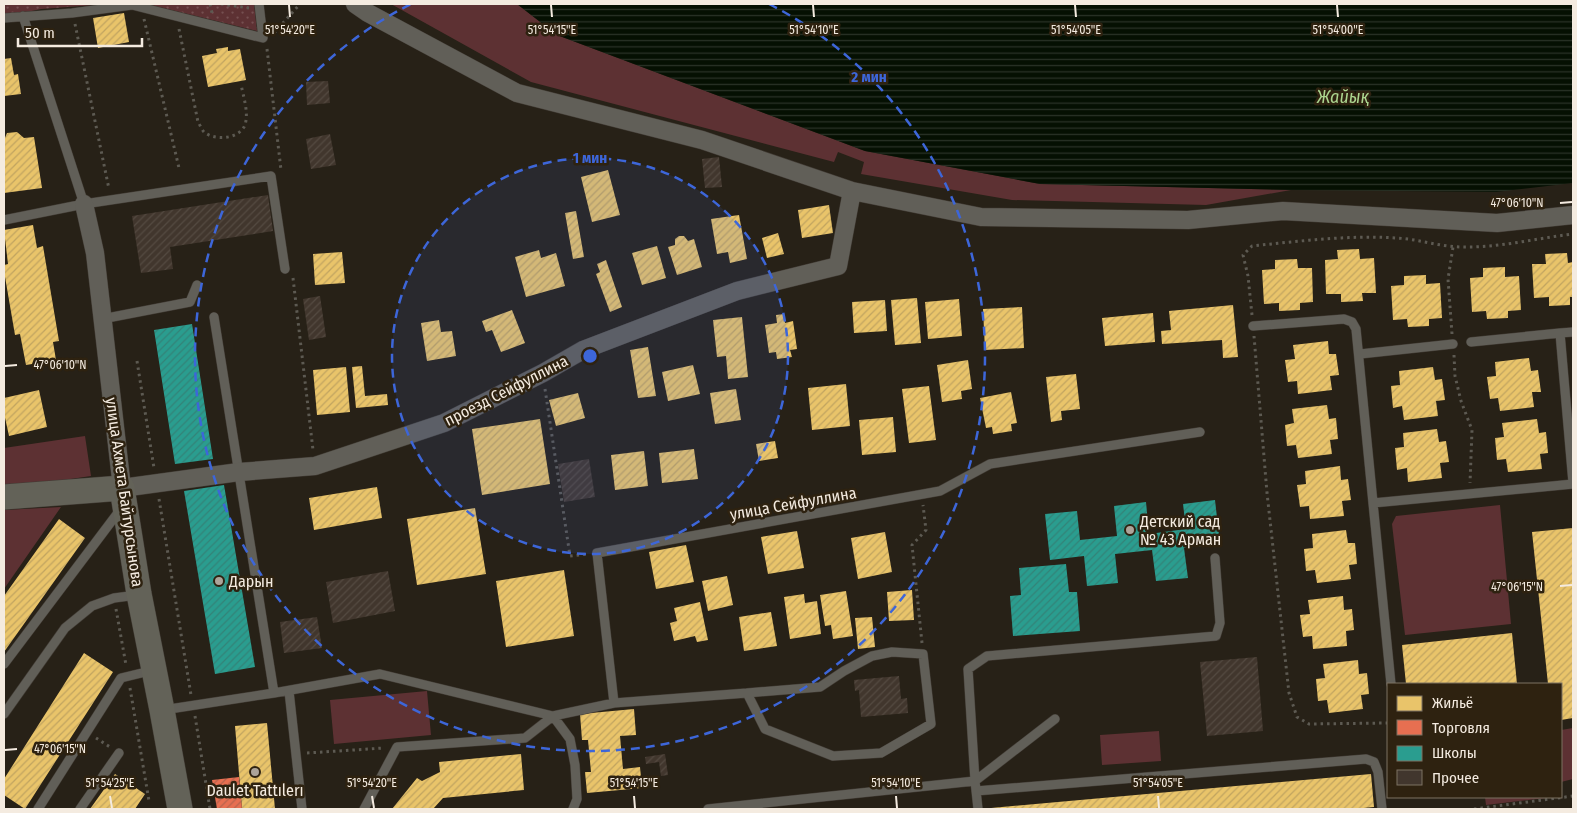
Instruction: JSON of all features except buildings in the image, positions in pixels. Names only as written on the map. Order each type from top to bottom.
[{"type":"street","points":[[355,4],[368,13],[517,93],[702,140],[852,191],[980,217],[1188,220],[1283,211],[1496,223],[1573,215]]},
{"type":"street","name":"проезд Сейфуллина","points":[[122,497],[156,484],[239,472],[315,466],[444,423],[543,373],[583,350],[737,291],[838,266],[852,191]]},
{"type":"street","name":"улица Ахмета Байтурсынова","points":[[84,204],[94,253],[122,497],[180,809]]},
{"type":"street","points":[[4,497],[122,497]]},
{"type":"lane","points":[[4,18],[72,13],[132,5],[263,38],[259,7]]},
{"type":"lane","points":[[23,16],[84,204]]},
{"type":"lane","points":[[4,220],[84,204],[271,176],[285,269]]},
{"type":"lane","points":[[102,319],[190,302],[197,284]]},
{"type":"lane","points":[[214,317],[274,693]]},
{"type":"lane","points":[[1253,326],[1344,319],[1352,322],[1356,329],[1360,354],[1391,683]]},
{"type":"lane","points":[[1471,342],[1573,332]]},
{"type":"lane","points":[[1373,503],[1573,483],[1560,333]]},
{"type":"lane","points":[[1360,354],[1453,344]]},
{"type":"lane","name":"улица Сейфуллина","points":[[596,553],[940,491],[990,464],[1200,432]]},
{"type":"lane","points":[[4,664],[122,497]]},
{"type":"lane","points":[[596,553],[614,703]]},
{"type":"lane","points":[[978,809],[968,669],[987,656],[1216,636],[1220,623],[1215,558]]},
{"type":"lane","points":[[4,714],[65,628],[92,606],[114,598],[139,594]]},
{"type":"lane","points":[[162,710],[289,691],[380,674],[553,716],[614,703],[820,687],[872,656],[892,652],[923,654],[930,724],[881,753],[833,756],[765,730],[747,693]]},
{"type":"lane","points":[[38,809],[121,678],[154,670]]},
{"type":"lane","points":[[289,691],[302,809]]},
{"type":"lane","points":[[364,809],[397,747],[525,738],[553,716]]},
{"type":"lane","points":[[553,716],[570,739],[575,765],[577,799],[573,809]]},
{"type":"lane","points":[[708,809],[975,781],[1055,719]]},
{"type":"lane","points":[[80,809],[119,753]]},
{"type":"lane","points":[[976,791],[1366,759],[1374,762],[1378,772],[1382,809]]},
{"type":"path","points":[[221,4],[259,7]]},
{"type":"path","points":[[141,7],[180,168]]},
{"type":"path","points":[[72,13],[111,200]]},
{"type":"path","points":[[179,29],[198,122],[204,132],[216,138],[226,137],[236,134],[244,127],[246,114],[241,84]]},
{"type":"path","points":[[1387,723],[1309,724],[1297,716],[1288,693],[1267,493],[1248,276],[1243,255],[1252,246],[1366,237],[1399,238],[1453,247],[1503,245],[1573,234]]},
{"type":"path","points":[[1453,247],[1448,279],[1456,376],[1461,401],[1472,430],[1470,494]]},
{"type":"path","points":[[137,361],[210,809]]},
{"type":"path","points":[[543,373],[570,556],[596,553]]},
{"type":"path","points":[[922,494],[926,530],[912,545],[923,654]]},
{"type":"path","points":[[114,598],[149,801]]},
{"type":"path","points":[[87,732],[119,753]]},
{"type":"path","points":[[297,754],[397,747]]},
{"type":"path","points":[[1474,809],[1558,798]]},
{"type":"shaded area","points":[[4,4],[108,4],[41,9],[4,17]]},
{"type":"shaded area","points":[[147,4],[254,4],[257,31]]},
{"type":"shaded area","points":[[391,4],[517,4],[557,35],[865,151],[1040,184],[1291,190],[1206,205],[1012,200],[861,174],[864,162],[838,152],[834,162],[531,82]]},
{"type":"shaded area","points":[[85,436],[91,476],[4,489],[4,448]]},
{"type":"shaded area","points":[[1500,505],[1511,624],[1405,635],[1392,524],[1396,516]]},
{"type":"shaded area","points":[[61,507],[4,589],[4,510]]},
{"type":"shaded area","points":[[427,691],[431,735],[334,744],[330,700]]},
{"type":"shaded area","points":[[1573,728],[1573,779],[1562,782],[1562,730]]},
{"type":"shaded area","points":[[1159,731],[1161,761],[1102,765],[1100,735]]},
{"type":"shaded area","points":[[1485,798],[1546,798],[1486,805]]},
{"type":"water","name":"Жайық","points":[[517,4],[1573,4],[1573,183],[1496,192],[1291,190],[1040,184],[865,151],[557,35]]},
{"type":"place","name":"Детский сад № 43 Арман","points":[[1130,530]]},
{"type":"place","name":"Дарын","points":[[219,581]]},
{"type":"place","name":"Daulet Tattılerı","points":[[255,772]]}]
